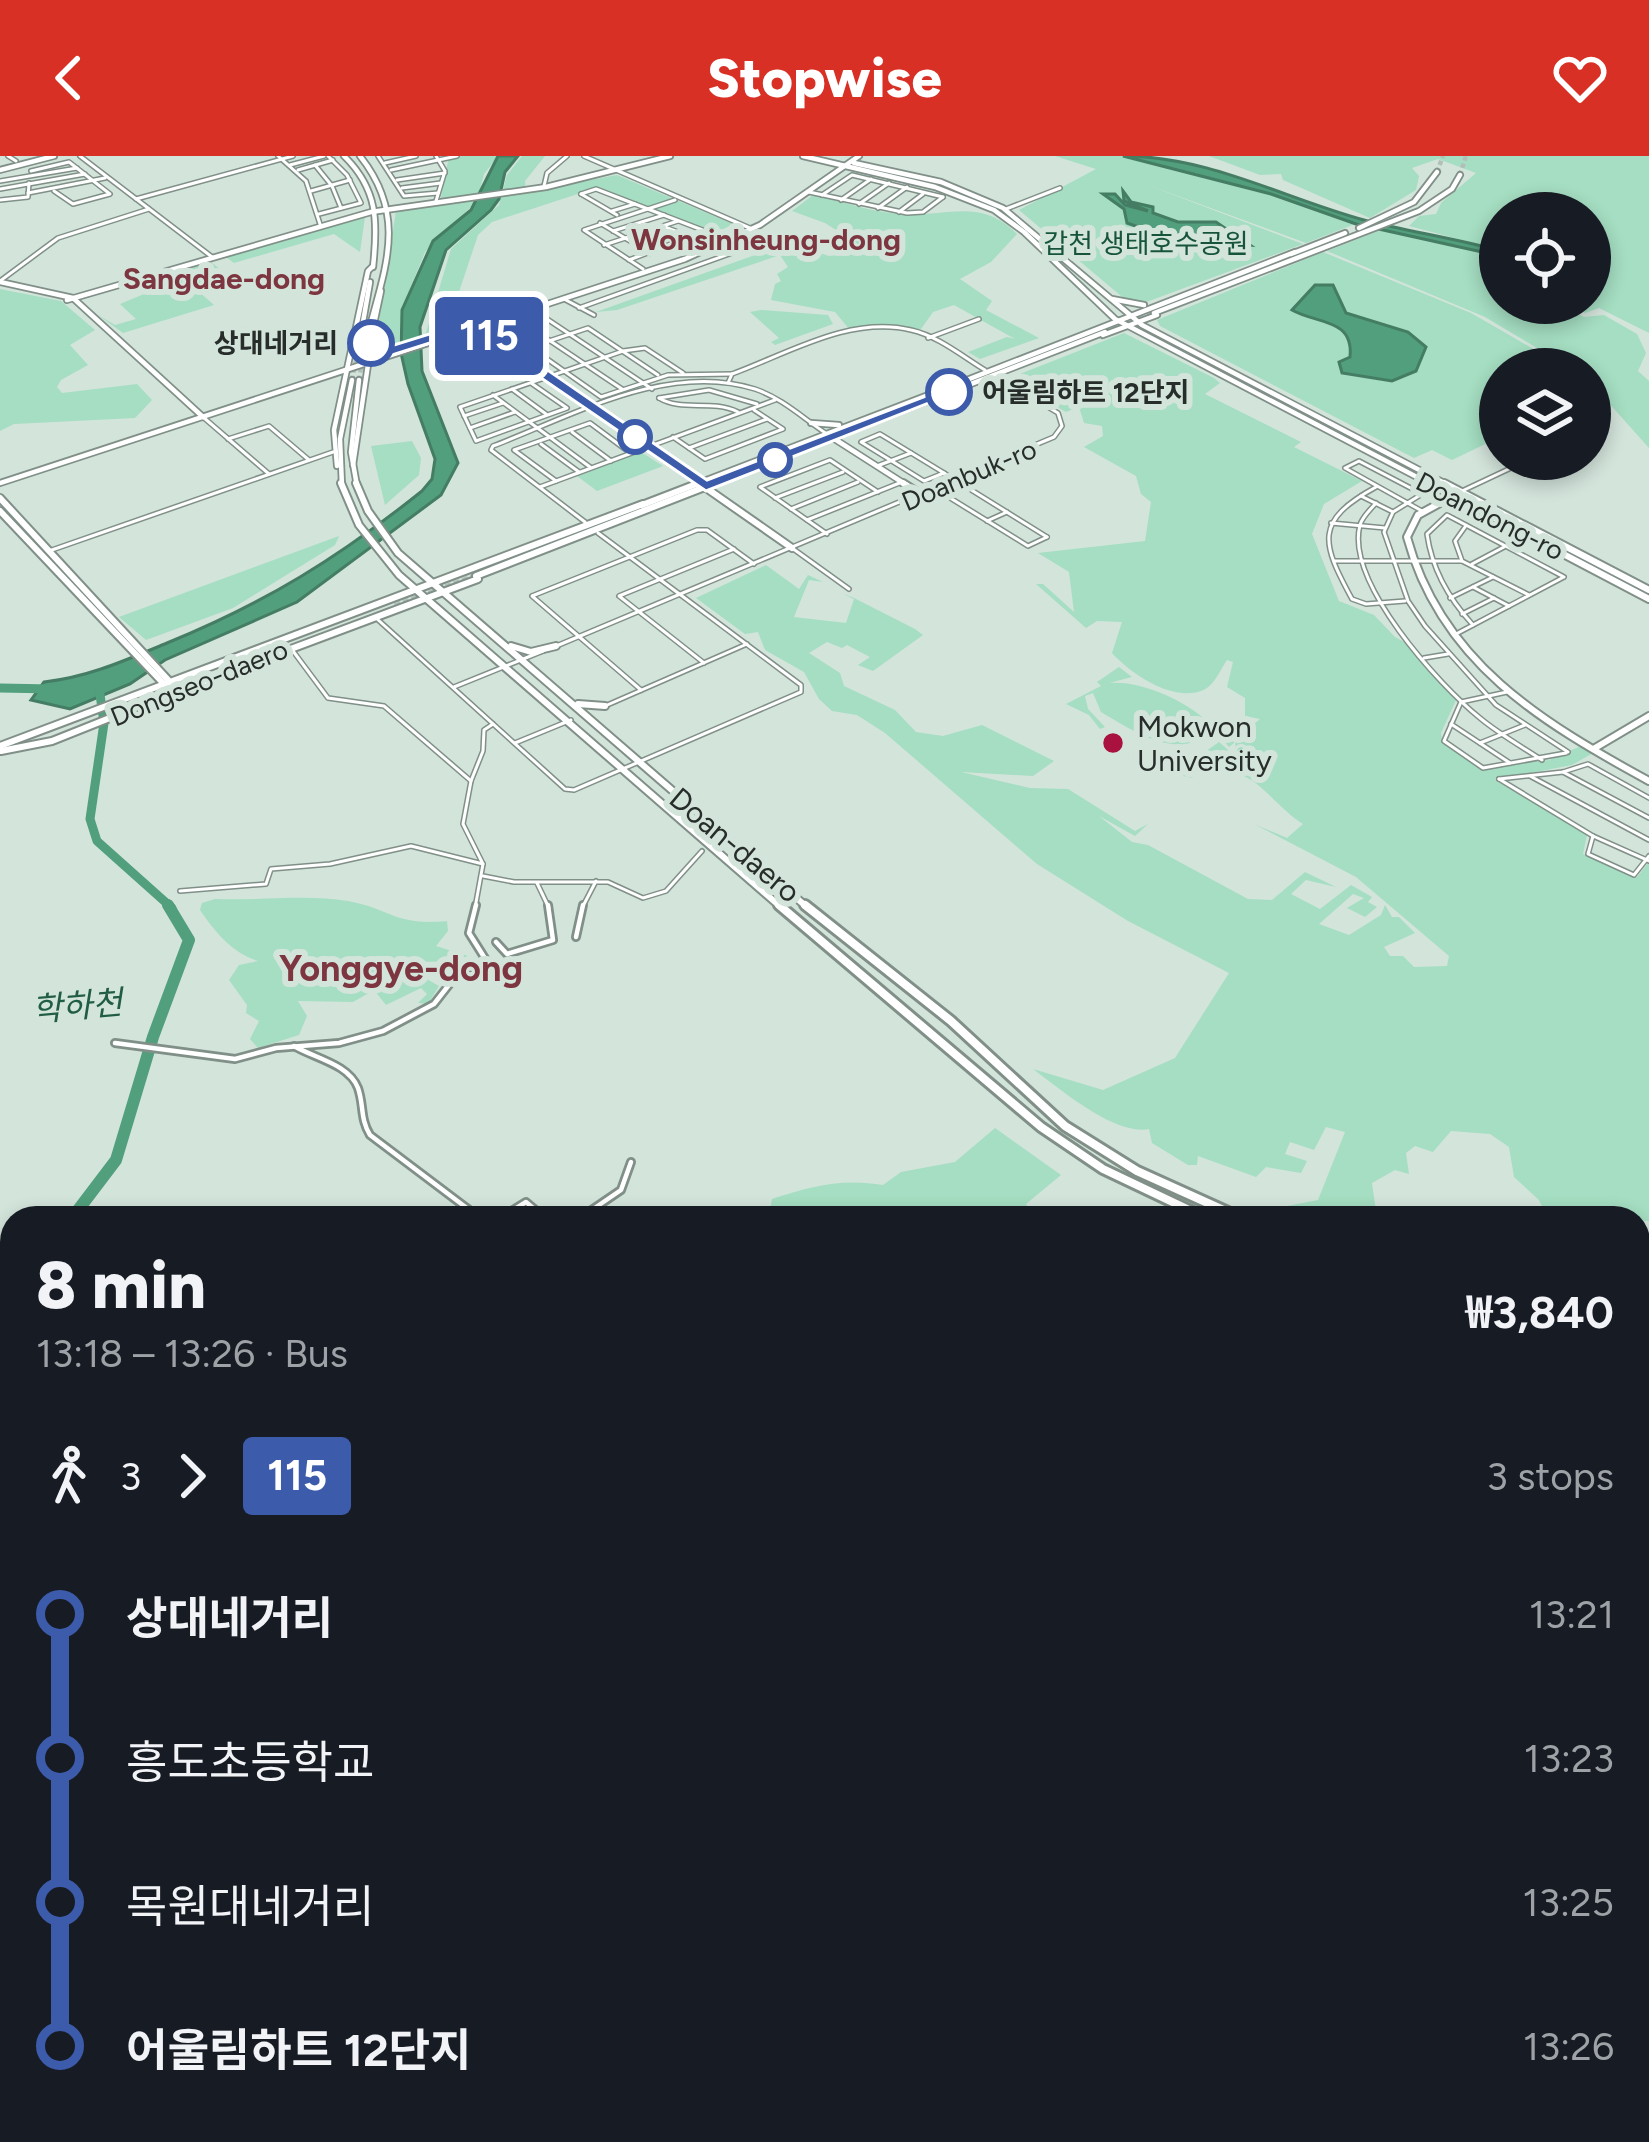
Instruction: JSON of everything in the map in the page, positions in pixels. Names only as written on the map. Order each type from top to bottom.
[{"type":"street","points":[[8,156],[30,174],[28,193]]},
{"type":"street","points":[[19,163],[34,156]]},
{"type":"street","points":[[0,168],[54,156]]},
{"type":"street","points":[[80,156],[211,256]]},
{"type":"street","points":[[136,199],[293,156]]},
{"type":"street","points":[[338,467],[333,452],[357,380],[378,212],[361,172],[344,156]]},
{"type":"street","points":[[357,380],[358,347],[383,272],[391,208],[360,156]]},
{"type":"street","points":[[379,156],[404,196],[438,193]]},
{"type":"street","points":[[386,164],[416,156]]},
{"type":"street","points":[[436,156],[445,173],[436,201]]},
{"type":"street","points":[[391,170],[457,156]]},
{"type":"street","points":[[544,186],[547,173],[567,156]]},
{"type":"street","points":[[584,156],[750,228]]},
{"type":"street","points":[[391,208],[544,186],[666,156]]},
{"type":"street","points":[[803,156],[850,161]]},
{"type":"street","points":[[824,156],[850,161]]},
{"type":"street","points":[[280,157],[311,191],[320,224]]},
{"type":"street","points":[[290,165],[328,158]]},
{"type":"street","points":[[296,170],[328,158]]},
{"type":"street","points":[[319,214],[361,202],[350,181],[328,158]]},
{"type":"street","points":[[475,326],[564,299],[750,228],[850,161]]},
{"type":"street","points":[[750,228],[850,161]]},
{"type":"street","name":"Doandong-ro","points":[[850,161],[950,185],[997,204],[1126,315],[1649,590]]},
{"type":"street","name":"Doandong-ro","points":[[850,161],[994,210],[1024,232],[1115,319],[1649,599]]},
{"type":"street","points":[[0,181],[69,162],[110,194],[73,204],[53,191]]},
{"type":"street","points":[[315,165],[332,186],[341,208]]},
{"type":"street","points":[[30,174],[77,168]]},
{"type":"street","points":[[512,192],[613,171]]},
{"type":"street","points":[[1108,297],[1130,306],[1163,300],[1396,214],[1429,190],[1437,172]]},
{"type":"street","points":[[397,180],[445,173]]},
{"type":"street","points":[[0,190],[85,174]]},
{"type":"street","points":[[809,192],[841,200],[899,212],[923,212],[944,197],[851,175],[822,195]]},
{"type":"street","points":[[957,386],[996,376],[1102,331],[1115,319],[1274,267],[1430,206],[1452,189],[1460,175]]},
{"type":"street","points":[[0,200],[108,177]]},
{"type":"street","points":[[841,200],[871,179]]},
{"type":"street","points":[[311,191],[350,181]]},
{"type":"street","points":[[402,188],[441,183]]},
{"type":"street","points":[[859,204],[889,183]]},
{"type":"street","points":[[878,208],[907,187]]},
{"type":"street","points":[[1006,209],[1060,188]]},
{"type":"street","points":[[620,217],[581,194],[596,189],[705,231],[629,260]]},
{"type":"street","points":[[899,212],[926,192]]},
{"type":"street","points":[[211,256],[356,214],[368,208],[374,196]]},
{"type":"street","points":[[68,298],[356,214],[469,198]]},
{"type":"street","points":[[663,281],[584,231],[677,199]]},
{"type":"street","points":[[610,212],[635,204]]},
{"type":"street","points":[[0,282],[58,238],[149,209]]},
{"type":"street","points":[[613,231],[664,215]]},
{"type":"street","points":[[604,244],[678,221]]},
{"type":"street","points":[[600,223],[650,254]]},
{"type":"street","points":[[662,226],[691,237]]},
{"type":"street","points":[[640,233],[665,247]]},
{"type":"street","points":[[579,308],[754,245]]},
{"type":"street","points":[[1151,311],[1265,263]]},
{"type":"street","points":[[0,481],[645,270]]},
{"type":"street","points":[[0,282],[68,298],[268,474]]},
{"type":"street","points":[[564,299],[594,314]]},
{"type":"street","points":[[957,386],[985,370],[1138,322],[1163,300]]},
{"type":"street","points":[[532,309],[652,389]]},
{"type":"street","points":[[1151,311],[1152,326],[1172,340]]},
{"type":"street","points":[[541,316],[503,328],[601,397],[660,376],[732,374],[866,331],[903,329],[985,370]]},
{"type":"street","points":[[928,338],[979,319]]},
{"type":"street","points":[[522,322],[622,389]]},
{"type":"street","points":[[475,326],[849,589]]},
{"type":"street","points":[[531,347],[588,328],[660,376]]},
{"type":"street","points":[[410,564],[436,574],[472,574],[1102,331],[1141,333]]},
{"type":"street","points":[[358,347],[390,353]]},
{"type":"street","points":[[328,373],[358,347]]},
{"type":"street","points":[[531,383],[567,408],[476,441],[460,407],[622,351],[645,348],[683,373]]},
{"type":"street","points":[[357,380],[390,353]]},
{"type":"street","points":[[328,373],[357,380]]},
{"type":"street","points":[[728,382],[732,374]]},
{"type":"street","name":"Doanbuk-ro","points":[[453,688],[1041,446],[1062,426],[1058,413],[996,376]]},
{"type":"street","name":"Doan-daero","points":[[357,380],[352,466],[371,516],[410,564],[850,943],[951,1021],[1065,1126],[1137,1172],[1214,1206]]},
{"type":"street","name":"Doan-daero","points":[[357,380],[338,467],[359,525],[398,570],[674,815],[1041,1127],[1103,1169],[1180,1206]]},
{"type":"street","points":[[585,522],[491,450],[652,389],[692,381],[728,382],[775,400],[922,495]]},
{"type":"street","points":[[512,389],[548,415]]},
{"type":"street","points":[[740,413],[720,404],[694,402],[674,407],[659,398],[688,390],[714,391],[742,395],[759,406]]},
{"type":"street","points":[[493,395],[592,468]]},
{"type":"street","points":[[539,487],[775,400]]},
{"type":"street","points":[[464,416],[503,403]]},
{"type":"street","points":[[673,437],[705,459],[783,429],[751,409]]},
{"type":"street","points":[[470,428],[515,412]]},
{"type":"street","points":[[689,448],[767,419]]},
{"type":"street","points":[[556,481],[514,450],[590,423],[632,453]]},
{"type":"street","points":[[811,424],[856,425]]},
{"type":"street","points":[[852,450],[845,439],[856,425]]},
{"type":"street","points":[[229,440],[269,426],[309,460]]},
{"type":"street","points":[[570,430],[611,461]]},
{"type":"street","points":[[944,473],[924,481],[861,442],[880,434],[912,453],[944,473],[956,481],[967,487],[1047,537],[1028,546],[947,496],[967,487]]},
{"type":"street","points":[[538,442],[579,472]]},
{"type":"street","points":[[42,548],[333,452]]},
{"type":"street","points":[[877,466],[912,453]]},
{"type":"street","points":[[827,534],[760,487],[830,460],[878,492]]},
{"type":"street","points":[[1423,511],[1406,502],[1376,487],[1346,468],[1359,461],[1422,494],[1406,502],[1393,512],[1385,528],[1384,540],[1408,601],[1486,697],[1568,752],[1483,768],[1444,741],[1461,702]]},
{"type":"street","points":[[776,498],[846,470]]},
{"type":"street","name":"Doandong-ro","points":[[1462,491],[1485,480]]},
{"type":"street","points":[[791,509],[862,481]]},
{"type":"street","points":[[807,520],[902,482]]},
{"type":"street","points":[[1376,487],[1336,508],[1326,538],[1352,599],[1408,601]]},
{"type":"street","points":[[1462,491],[1423,511],[1408,531],[1413,561],[1428,598],[1507,692],[1649,781]]},
{"type":"street","points":[[1359,495],[1393,512]]},
{"type":"street","points":[[0,498],[129,650],[160,673],[182,674],[394,603],[442,592],[585,522],[645,507]]},
{"type":"street","points":[[1376,503],[1360,516],[1357,525],[1363,561],[1381,603],[1461,702],[1542,760]]},
{"type":"street","points":[[170,686],[293,651],[376,618],[418,589],[598,532],[645,507]]},
{"type":"street","points":[[0,511],[139,647],[170,686]]},
{"type":"street","points":[[987,521],[1007,512]]},
{"type":"street","points":[[1456,634],[1564,577],[1447,515],[1427,534],[1450,598],[1473,625]]},
{"type":"street","points":[[1328,522],[1385,528]]},
{"type":"street","points":[[1462,561],[1455,541],[1467,526]]},
{"type":"street","points":[[641,690],[532,596],[697,530],[707,530],[754,564]]},
{"type":"street","points":[[376,618],[565,789],[574,790],[801,692],[801,685],[598,532]]},
{"type":"street","points":[[1472,563],[1506,546]]},
{"type":"street","points":[[704,663],[620,595],[734,549]]},
{"type":"street","points":[[1334,561],[1462,561],[1529,595]]},
{"type":"street","points":[[394,603],[403,585],[398,570]]},
{"type":"street","points":[[459,606],[454,592],[472,574]]},
{"type":"street","points":[[1450,598],[1494,576]]},
{"type":"street","points":[[1473,586],[1509,606]]},
{"type":"street","points":[[1462,614],[1494,598]]},
{"type":"street","points":[[394,603],[427,605],[445,612]]},
{"type":"street","name":"Dongseo-daero","points":[[0,748],[394,603]]},
{"type":"street","points":[[494,636],[524,651],[556,646]]},
{"type":"street","points":[[568,700],[588,708],[605,706],[747,644]]},
{"type":"street","points":[[293,651],[328,698],[384,706],[471,781]]},
{"type":"street","points":[[1424,658],[1449,654]]},
{"type":"street","points":[[170,686],[207,667]]},
{"type":"street","points":[[127,700],[160,673]]},
{"type":"street","name":"Dongseo-daero","points":[[0,748],[52,741],[148,703],[170,686]]},
{"type":"street","points":[[1461,702],[1507,692]]},
{"type":"street","points":[[603,730],[596,715],[605,706]]},
{"type":"street","points":[[1593,749],[1649,716]]},
{"type":"street","points":[[515,744],[571,720]]},
{"type":"street","points":[[115,1043],[235,1058],[339,1043],[383,1031],[434,1004],[452,981],[491,968],[469,933],[484,876],[463,824],[471,781],[483,751],[484,730],[493,724]]},
{"type":"street","points":[[1451,724],[1510,763]]},
{"type":"street","points":[[1479,743],[1525,725]]},
{"type":"street","points":[[1593,836],[1588,854],[1634,875],[1648,859],[1593,836],[1499,779],[1563,772],[1588,764],[1649,798]]},
{"type":"street","points":[[1563,772],[1649,818]]},
{"type":"street","points":[[1530,776],[1649,840]]},
{"type":"street","points":[[180,891],[266,884],[272,869],[331,865],[411,846],[483,864]]},
{"type":"street","points":[[484,876],[517,886],[596,881],[652,897],[677,881],[702,851]]},
{"type":"street","points":[[576,937],[578,915],[596,881]]},
{"type":"street","points":[[496,942],[507,954],[553,940],[551,911],[537,883]]},
{"type":"street","points":[[294,1046],[348,1073],[357,1083],[359,1120],[370,1135],[464,1206]]},
{"type":"street","points":[[605,1206],[626,1184],[631,1162]]},
{"type":"green space","points":[[459,156],[498,156],[484,174],[477,201],[425,252],[402,308],[399,342],[375,347],[396,211],[444,203],[448,161]]},
{"type":"green space","points":[[522,156],[545,156],[525,181],[526,192],[617,175],[733,224],[716,233],[596,188],[492,222],[478,235],[455,304],[477,320],[425,336],[451,249],[499,205],[507,175]]},
{"type":"green space","name":"갑천 생태호수공원","points":[[1055,156],[1123,156],[1271,194],[1355,224],[1306,243],[1145,184],[1303,244],[1141,304],[1127,301],[1019,210],[1096,169]]},
{"type":"green space","points":[[1209,156],[1649,156],[1649,333],[1611,314],[1611,192],[1479,192],[1479,244],[1409,226],[1419,216],[1436,214],[1441,203],[1476,173],[1438,159],[1412,168],[1419,176],[1416,190],[1370,218],[1283,180],[1281,174],[1260,175]]},
{"type":"green space","points":[[813,195],[888,213],[975,212],[1003,222],[1017,234],[991,262],[960,279],[992,301],[986,310],[1039,338],[980,359],[968,352],[1007,337],[1015,339],[954,305],[933,312],[921,329],[850,330],[835,312],[771,300],[775,284],[781,281],[777,274],[788,267],[780,255],[617,310],[596,312],[769,250],[742,239],[755,233],[829,256],[858,253],[861,246],[825,223],[792,211]]},
{"type":"green space","points":[[365,217],[360,252],[334,234],[234,263],[226,257]]},
{"type":"green space","points":[[1381,230],[1479,251],[1479,314],[1327,251]]},
{"type":"green space","name":"갑천 생태호수공원","points":[[1323,252],[1471,313],[1479,318],[1479,324],[1490,324],[1532,348],[1479,348],[1479,447],[1452,460],[1432,450],[1414,458],[1160,326],[1157,320]]},
{"type":"green space","points":[[211,262],[232,279],[197,290],[214,305],[123,333],[98,315],[115,325],[136,319],[120,304],[156,289],[148,281]]},
{"type":"green space","points":[[0,289],[61,301],[95,330],[70,345],[88,365],[61,380],[57,387],[62,393],[137,384],[152,400],[135,418],[14,424],[0,431]]},
{"type":"green space","points":[[750,312],[828,315],[833,324],[775,345],[771,342],[779,338]]},
{"type":"green space","points":[[1611,319],[1637,334],[1646,353],[1638,371],[1649,381],[1649,448],[1611,405],[1611,348],[1537,348],[1497,324],[1611,324]]},
{"type":"green space","points":[[1124,333],[1214,378],[1220,383],[1205,394],[1301,442],[1294,447],[1362,481],[1324,504],[1312,534],[1339,601],[1374,615],[1410,645],[1457,698],[1442,741],[1484,768],[1549,760],[1581,746],[1593,753],[1572,765],[1495,780],[1587,835],[1583,854],[1637,877],[1649,862],[1649,1206],[1542,1206],[1514,1177],[1509,1147],[1490,1134],[1451,1131],[1433,1152],[1415,1146],[1406,1153],[1409,1174],[1395,1170],[1372,1183],[1375,1206],[1287,1206],[1318,1200],[1345,1132],[1326,1127],[1314,1150],[1290,1142],[1285,1154],[1307,1161],[1301,1173],[1266,1167],[1256,1177],[1198,1156],[1197,1165],[1188,1165],[1152,1143],[1149,1129],[1104,1118],[1033,1069],[1103,1090],[1175,1058],[1229,973],[1128,921],[1037,864],[885,733],[857,715],[832,711],[804,672],[765,650],[758,632],[745,634],[696,598],[766,565],[799,589],[808,575],[823,582],[809,580],[794,617],[846,623],[854,599],[843,594],[852,597],[915,629],[923,635],[873,671],[858,665],[870,657],[847,645],[842,648],[827,642],[809,653],[840,673],[844,686],[895,710],[916,732],[943,736],[982,725],[1054,761],[1033,776],[961,772],[1030,788],[1068,789],[1135,831],[1148,824],[1135,836],[1099,816],[1132,842],[1148,845],[1248,899],[1272,900],[1305,872],[1336,887],[1306,880],[1291,894],[1320,909],[1351,885],[1372,897],[1368,902],[1377,907],[1365,917],[1347,908],[1364,898],[1353,894],[1319,924],[1349,935],[1381,915],[1385,905],[1392,917],[1399,917],[1415,933],[1384,947],[1390,956],[1403,956],[1414,967],[1447,966],[1449,956],[1356,877],[1254,824],[1287,838],[1303,824],[1240,775],[1251,770],[1242,762],[1245,768],[1236,772],[1206,757],[1184,773],[1193,778],[1174,774],[1219,742],[1237,758],[1235,742],[1229,747],[1223,740],[1225,732],[1248,729],[1260,719],[1245,716],[1245,698],[1227,687],[1233,662],[1227,660],[1201,691],[1165,689],[1112,653],[1122,622],[1097,621],[1086,628],[1036,584],[1043,584],[1074,612],[1069,572],[1038,553],[1145,541],[1151,502],[1141,494],[1136,476],[1084,447],[1103,436],[1102,426],[1084,423],[1079,407],[1066,412],[1007,379]]},
{"type":"green space","points":[[412,441],[421,458],[419,475],[385,505],[371,446]]},
{"type":"green space","points":[[641,452],[663,466],[597,491],[577,476]]},
{"type":"green space","points":[[339,536],[335,545],[233,608],[146,640],[119,617]]},
{"type":"green space","points":[[1119,667],[1132,677],[1109,683],[1148,688],[1174,699],[1207,721],[1207,734],[1182,744],[1154,739],[1101,712],[1093,693],[1085,696],[1088,709],[1105,727],[1100,729],[1089,715],[1066,704],[1101,686],[1097,682]]},
{"type":"green space","points":[[332,899],[404,919],[447,921],[448,931],[436,946],[468,956],[461,964],[424,971],[423,977],[439,986],[428,1004],[418,1003],[427,994],[421,988],[386,1005],[374,990],[353,1002],[298,1001],[307,1016],[299,1035],[258,1048],[250,1039],[259,1021],[246,1013],[247,1005],[229,980],[239,965],[258,961],[225,941],[200,910],[202,903]]},
{"type":"green space","points":[[995,1128],[1061,1175],[1027,1206],[771,1206],[772,1199],[813,1187],[883,1185],[901,1172],[955,1162]]},
{"type":"shaded area","points":[[498,156],[518,156],[505,172],[499,199],[491,210],[446,250],[420,327],[422,371],[458,463],[441,495],[297,602],[165,660],[130,684],[70,709],[31,700],[44,682],[122,661],[269,595],[331,558],[422,491],[432,479],[435,459],[401,353],[402,310],[433,241],[471,210]]},
{"type":"shaded area","points":[[1123,156],[1216,170],[1364,220],[1479,246],[1479,251],[1356,224],[1271,194]]},
{"type":"shaded area","points":[[1123,191],[1131,202],[1153,207],[1153,213],[1178,222],[1216,222],[1250,245],[1173,239],[1127,223],[1124,209],[1103,194],[1115,194],[1125,205],[1148,211],[1124,201]]},
{"type":"shaded area","points":[[1315,285],[1333,285],[1346,313],[1408,332],[1426,347],[1416,371],[1392,381],[1342,373],[1339,362],[1350,357],[1346,335],[1332,324],[1292,310]]},
{"type":"waterway","points":[[104,684],[99,687],[104,723],[90,819],[97,841],[172,908]]},
{"type":"waterway","points":[[0,688],[53,689]]},
{"type":"waterway","points":[[81,1206],[116,1160],[153,1037],[189,940],[168,905]]},
{"type":"tunnel","points":[[1437,172],[1443,156]]},
{"type":"tunnel","points":[[1460,175],[1466,156]]},
{"type":"tunnel","points":[[1105,332],[1154,313]]},
{"type":"tunnel","points":[[352,380],[359,345]]},
{"type":"tunnel","points":[[359,380],[365,345]]},
{"type":"tunnel","points":[[395,606],[476,576]]},
{"type":"bus line","name":"115","points":[[371,343],[374,350],[389,351],[473,325],[706,487],[949,392]]},
{"type":"place","name":"상대네거리","points":[[371,343]]},
{"type":"place","name":"어울림하트 12단지","points":[[949,392]]},
{"type":"place","name":"Mokwon University","points":[[1113,743]]},
{"type":"district","name":"Wonsinheung-dong","points":[[766,239]]},
{"type":"district","name":"Sangdae-dong","points":[[224,278]]},
{"type":"district","name":"Yonggye-dong","points":[[401,968]]},
{"type":"water label","name":"학하천","points":[[77,1006]]}]
